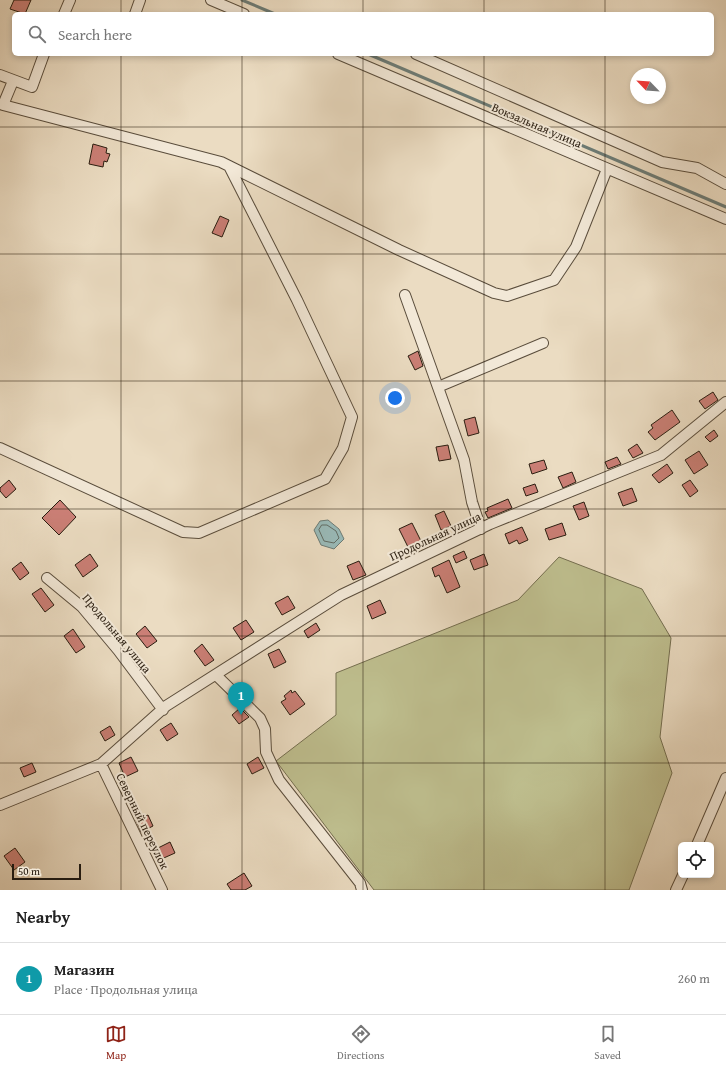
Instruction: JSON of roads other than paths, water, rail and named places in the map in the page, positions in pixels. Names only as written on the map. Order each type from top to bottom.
[{"type":"street","points":[[65,12],[70,0]]},
{"type":"street","points":[[136,12],[140,0]]},
{"type":"street","points":[[211,0],[239,12]]},
{"type":"street","points":[[0,75],[32,88],[43,56]]},
{"type":"street","name":"Вокзальная улица","points":[[343,56],[726,219]]},
{"type":"street","points":[[421,56],[662,162],[697,168],[726,184]]},
{"type":"street","points":[[17,82],[3,105],[200,156],[229,166],[399,250],[494,293],[507,296],[554,280],[576,247],[607,169]]},
{"type":"street","points":[[0,448],[182,532],[199,533],[326,479],[343,448],[352,417],[229,166]]},
{"type":"street","points":[[405,295],[464,460],[472,502],[480,529]]},
{"type":"street","points":[[438,387],[543,343]]},
{"type":"street","name":"Продольная улица","points":[[0,805],[101,764],[163,710],[341,595],[480,529],[661,455],[726,402]]},
{"type":"street","name":"Продольная улица","points":[[46,578],[82,607],[118,650],[163,710]]},
{"type":"street","points":[[216,675],[260,718],[265,729],[266,752],[279,780],[360,883],[362,890]]},
{"type":"street","name":"Северный переулок","points":[[101,764],[162,890]]},
{"type":"street","points":[[698,842],[724,791],[726,778]]},
{"type":"street","points":[[676,890],[682,878]]},
{"type":"water","points":[[328,520],[339,529],[344,539],[334,549],[321,545],[314,530],[320,521]]},
{"type":"waterway","points":[[242,0],[270,12]]},
{"type":"waterway","points":[[373,56],[726,207]]},
{"type":"place","name":"Магазин","points":[[241,715]]}]
